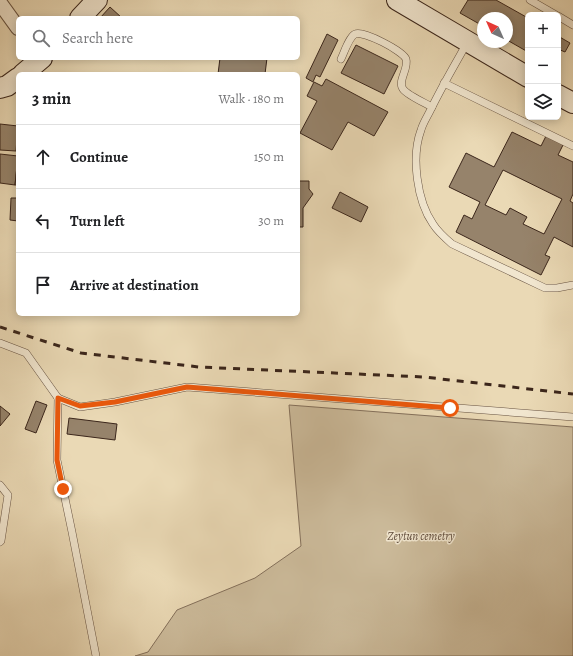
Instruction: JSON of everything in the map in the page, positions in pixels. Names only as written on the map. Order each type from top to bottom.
[{"type":"street","points":[[397,0],[525,75]]},
{"type":"street","points":[[82,16],[94,1]]},
{"type":"street","points":[[0,3],[16,25]]},
{"type":"street","points":[[25,72],[40,60]]},
{"type":"lane","points":[[530,0],[550,12]]},
{"type":"lane","points":[[561,18],[573,25]]},
{"type":"lane","points":[[341,58],[355,34],[369,37],[393,48],[402,54],[406,60],[406,66],[401,84],[403,90],[432,106]]},
{"type":"lane","points":[[468,41],[444,83],[421,130],[417,146],[416,161],[419,188],[423,205],[433,223],[452,244],[545,288],[557,288],[573,285]]},
{"type":"lane","points":[[444,83],[573,146]]},
{"type":"lane","points":[[0,343],[26,353],[58,398],[80,406],[115,402],[187,387],[573,417]]},
{"type":"lane","points":[[58,398],[57,460],[96,656]]},
{"type":"lane","points":[[0,485],[8,494],[0,542]]},
{"type":"green space","name":"Zeytun cemetry","points":[[289,405],[573,427],[573,656],[135,656],[148,652],[177,610],[255,578],[301,546]]},
{"type":"building","points":[[468,0],[496,0],[525,16],[525,50],[513,43],[513,12],[477,12],[477,23],[460,13]]},
{"type":"building","points":[[110,7],[120,16],[102,16]]},
{"type":"building","points":[[327,34],[338,40],[320,77],[316,75],[313,82],[306,78]]},
{"type":"building","points":[[561,38],[570,43],[565,52],[561,50]]},
{"type":"building","points":[[356,45],[398,66],[384,94],[341,73]]},
{"type":"building","points":[[220,60],[267,60],[265,72],[218,72]]},
{"type":"building","points":[[326,79],[388,112],[374,136],[348,122],[332,150],[300,133],[317,101],[307,96],[314,82],[322,86]]},
{"type":"building","points":[[0,124],[16,126],[16,151],[0,150]]},
{"type":"building","points":[[512,132],[541,146],[547,134],[564,143],[558,155],[573,162],[573,194],[570,201],[573,203],[573,247],[554,237],[545,255],[550,257],[541,275],[456,232],[464,215],[472,219],[480,202],[449,187],[466,153],[494,167]],"holes":[[[503,170],[562,199],[544,234],[523,224],[527,217],[510,208],[506,215],[485,205]]]},
{"type":"building","points":[[0,154],[16,156],[15,185],[0,183]]},
{"type":"building","points":[[300,181],[309,181],[309,189],[313,194],[303,208],[303,227],[300,227]]},
{"type":"building","points":[[340,192],[368,207],[361,222],[332,208]]},
{"type":"building","points":[[11,198],[16,198],[16,221],[10,220]]},
{"type":"building","points":[[36,401],[47,405],[36,433],[25,429]]},
{"type":"building","points":[[0,406],[10,414],[0,426]]},
{"type":"building","points":[[69,418],[117,424],[115,440],[67,434]]},
{"type":"railway","points":[[0,327],[81,353],[199,367],[424,377],[573,394]]},
{"type":"route","points":[[63,489],[57,460],[58,398],[80,406],[115,402],[187,387],[450,408]]}]
